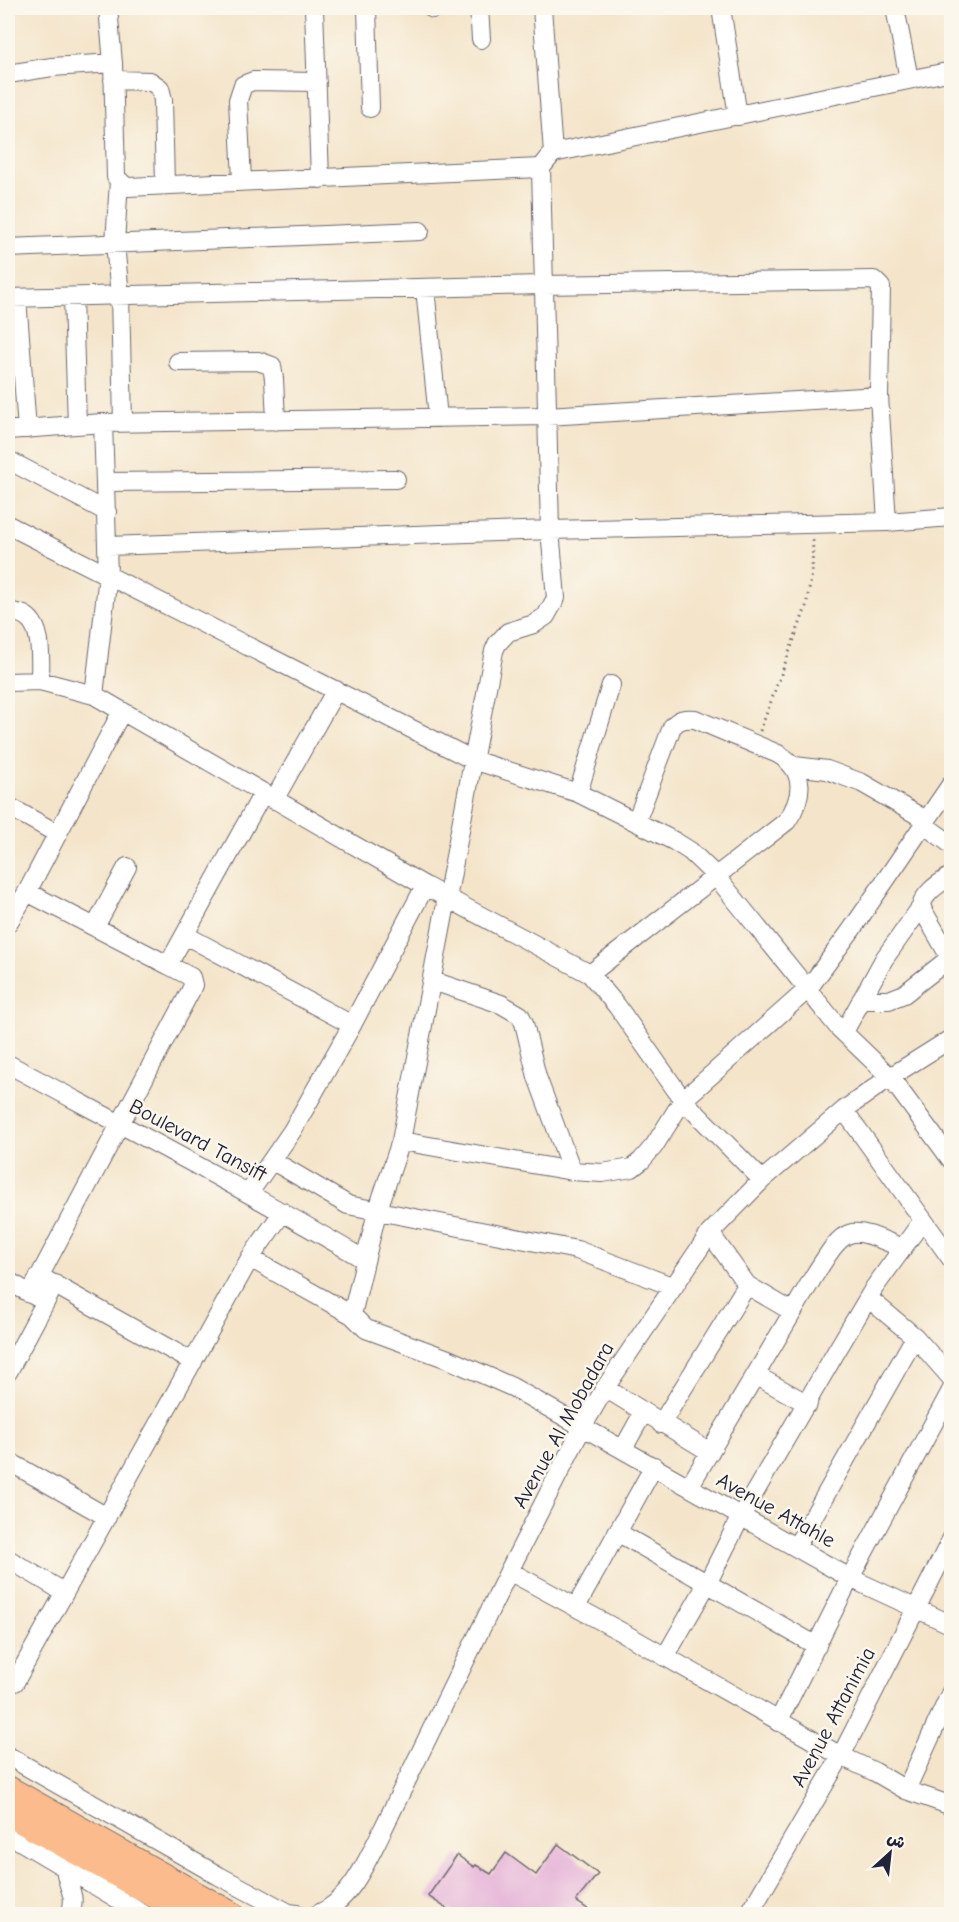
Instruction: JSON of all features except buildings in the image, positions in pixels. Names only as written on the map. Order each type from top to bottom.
[{"type":"main road","points":[[8,1788],[73,1849],[92,1873],[188,1914]]},
{"type":"main road","points":[[8,1814],[73,1849],[117,1849],[232,1914]]},
{"type":"street","points":[[108,8],[113,71],[116,177],[128,187],[541,168]]},
{"type":"street","points":[[314,8],[320,178]]},
{"type":"street","points":[[367,8],[370,108]]},
{"type":"street","points":[[479,8],[481,39]]},
{"type":"street","points":[[542,8],[554,153]]},
{"type":"street","points":[[721,8],[738,116]]},
{"type":"street","points":[[894,8],[909,79]]},
{"type":"street","points":[[8,74],[52,67],[113,71],[150,81],[160,88],[163,100],[165,185]]},
{"type":"street","points":[[352,1315],[377,1212],[401,1141],[494,651],[508,632],[534,624],[546,616],[556,598],[550,530],[542,285],[541,168],[554,153],[951,71]]},
{"type":"street","points":[[242,180],[238,100],[243,86],[253,81],[317,82]]},
{"type":"street","points":[[119,181],[115,243],[120,296],[123,423]]},
{"type":"street","points":[[8,248],[420,231]]},
{"type":"street","points":[[27,429],[12,298],[542,285],[874,280],[881,287],[879,396],[887,522]]},
{"type":"street","points":[[425,288],[438,418]]},
{"type":"street","points":[[73,297],[77,425]]},
{"type":"street","points":[[178,362],[258,361],[272,366],[276,421]]},
{"type":"street","points":[[8,430],[103,423],[548,416],[879,396]]},
{"type":"street","points":[[94,696],[108,575],[103,423]]},
{"type":"street","points":[[8,461],[107,512]]},
{"type":"street","points":[[106,482],[396,479]]},
{"type":"street","points":[[108,546],[550,530],[887,522],[951,517]]},
{"type":"street","points":[[8,525],[473,760],[578,793],[690,851],[716,876],[844,1032],[890,1077],[951,1161]]},
{"type":"street","points":[[8,539],[32,537]]},
{"type":"street","points":[[8,612],[14,612],[27,618],[37,628],[40,681]]},
{"type":"street","points":[[8,682],[40,681],[94,696],[425,886],[590,974],[617,1006],[683,1100],[762,1180]]},
{"type":"street","points":[[578,793],[611,685]]},
{"type":"street","points":[[168,965],[269,796],[336,690]]},
{"type":"street","points":[[8,923],[27,892],[122,711]]},
{"type":"street","points":[[636,822],[672,727],[677,721],[688,718],[778,754],[795,766],[827,770],[862,783],[924,822],[951,845]]},
{"type":"street","points":[[590,974],[787,821],[798,801],[800,789],[795,766]]},
{"type":"street","points":[[401,1141],[572,1171],[602,1173],[633,1168],[654,1146],[683,1100],[808,989],[852,929],[951,783]]},
{"type":"street","points":[[8,806],[58,834]]},
{"type":"street","points":[[95,927],[127,867]]},
{"type":"street","points":[[844,1032],[898,937],[921,906],[922,900],[951,875]]},
{"type":"street","points":[[249,1193],[273,1161],[352,1025],[425,886]]},
{"type":"street","points":[[8,1372],[38,1298],[119,1124],[193,985],[193,980],[188,975],[27,892]]},
{"type":"street","points":[[861,1000],[889,999],[904,994],[951,959],[921,906]]},
{"type":"street","points":[[185,935],[352,1025]]},
{"type":"street","points":[[433,981],[501,1004],[519,1015],[525,1023],[537,1077],[572,1171]]},
{"type":"street","name":"Avenue Al Mobadara","points":[[318,1914],[338,1903],[362,1869],[583,1426],[605,1388],[710,1233],[762,1180],[844,1110],[890,1077],[949,1045]]},
{"type":"street","name":"Boulevard Tansift","points":[[8,1064],[249,1193],[365,1260]]},
{"type":"street","points":[[844,1110],[951,1260]]},
{"type":"street","points":[[273,1161],[348,1205],[577,1250],[674,1287]]},
{"type":"street","points":[[8,1678],[15,1682],[250,1258],[283,1212]]},
{"type":"street","points":[[665,1657],[707,1584],[741,1516],[868,1298],[923,1220]]},
{"type":"street","points":[[689,1487],[827,1256],[845,1235],[852,1232],[866,1233],[902,1248]]},
{"type":"street","points":[[710,1233],[747,1285],[793,1312]]},
{"type":"street","name":"Avenue Attahle","points":[[250,1258],[352,1315],[366,1329],[448,1359],[501,1382],[850,1578],[951,1625]]},
{"type":"street","points":[[47,1280],[193,1362]]},
{"type":"street","points":[[8,1281],[38,1298]]},
{"type":"street","points":[[661,1424],[747,1285]]},
{"type":"street","points":[[868,1298],[915,1337],[951,1379]]},
{"type":"street","points":[[796,1547],[915,1337]]},
{"type":"street","points":[[756,1376],[808,1404]]},
{"type":"street","points":[[605,1388],[710,1452]]},
{"type":"street","points":[[777,1722],[850,1578],[951,1389]]},
{"type":"street","points":[[623,1449],[643,1413]]},
{"type":"street","points":[[8,1461],[107,1517]]},
{"type":"street","points":[[576,1607],[654,1466]]},
{"type":"street","points":[[617,1533],[816,1646]]},
{"type":"street","name":"Avenue Attanimia","points":[[749,1914],[841,1756],[951,1538]]},
{"type":"street","points":[[8,1559],[64,1592]]},
{"type":"street","points":[[509,1571],[777,1722],[906,1790],[951,1806]]},
{"type":"street","points":[[906,1790],[951,1690]]},
{"type":"street","points":[[8,1756],[129,1826],[289,1913],[297,1914]]},
{"type":"street","points":[[72,1906],[66,1880],[73,1849],[97,1807]]},
{"type":"street","points":[[117,1849],[129,1826]]},
{"type":"street","points":[[8,1834],[73,1849]]},
{"type":"street","points":[[72,1906],[92,1873],[143,1914]]},
{"type":"path","points":[[755,744],[806,607],[812,573],[813,524]]}]
